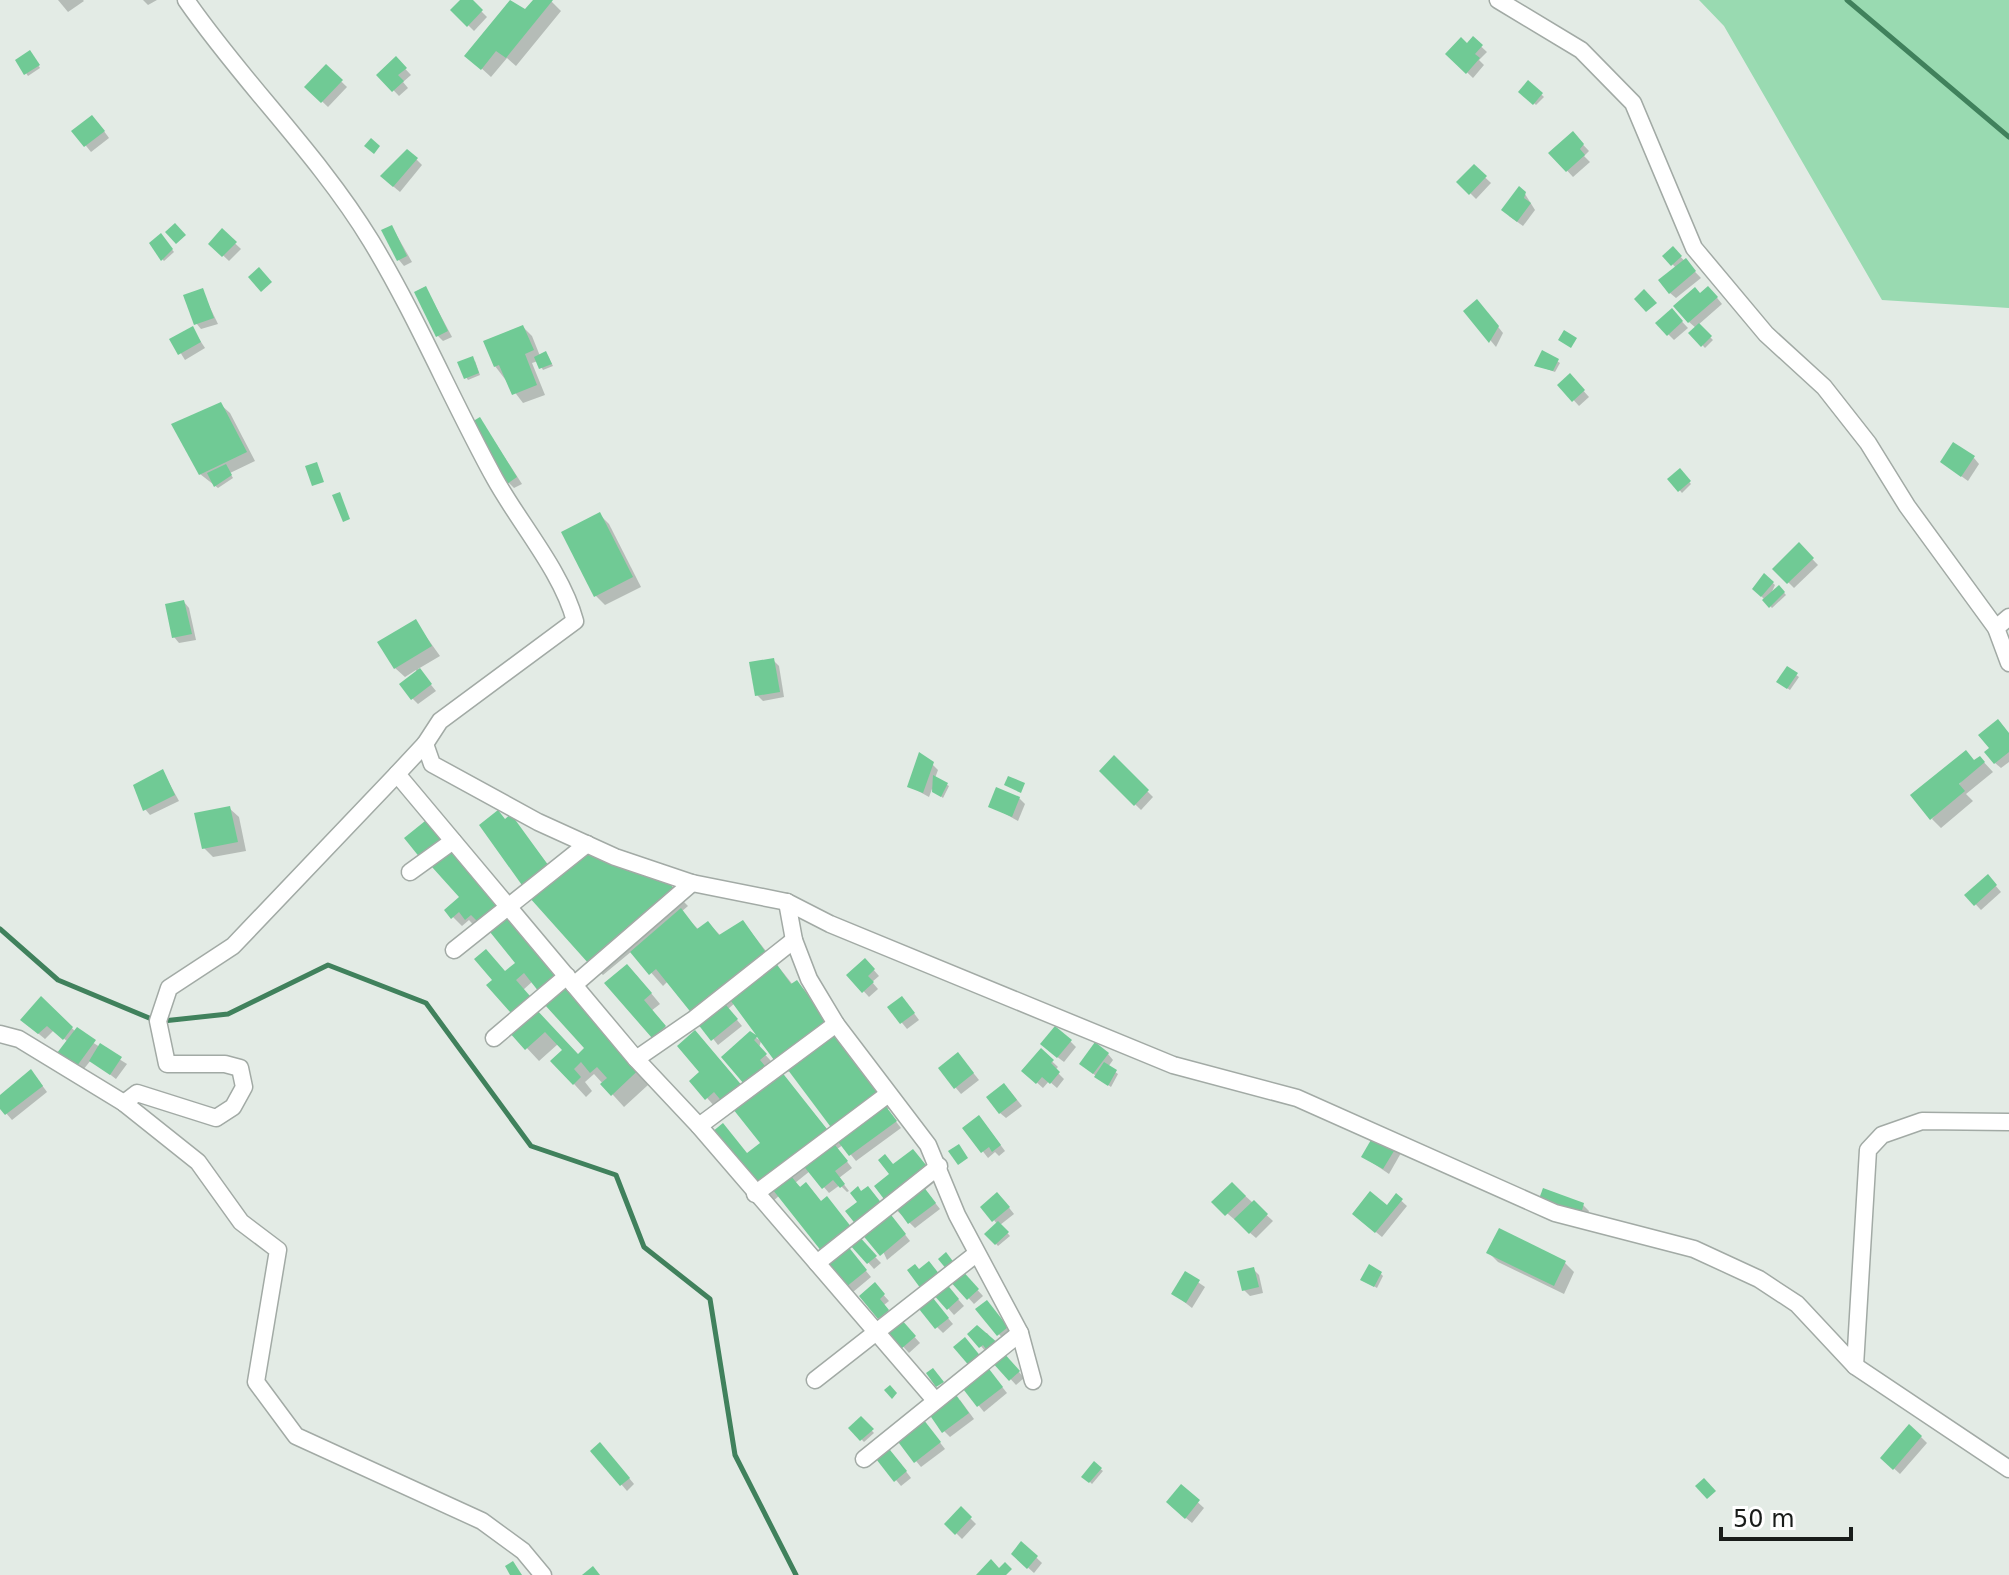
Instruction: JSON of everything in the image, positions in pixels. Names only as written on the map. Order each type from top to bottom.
[{"type":"street","points":[[124,1103],[137,1093],[216,1118],[233,1107],[244,1087],[240,1068],[225,1064],[167,1064],[158,1021],[169,988],[233,946],[425,744],[440,721],[575,621],[569,596],[519,523],[372,242],[305,146],[227,59],[186,0]]},
{"type":"street","points":[[1498,0],[1581,50],[1633,103],[1694,248],[1766,334],[1824,387],[1868,443],[1907,506],[2002,623],[2009,663]]},
{"type":"street","points":[[425,744],[432,764],[538,822],[587,844],[692,883],[787,902],[830,924],[1173,1065],[1297,1098],[1397,1146],[1555,1213],[1694,1249],[1759,1279],[1797,1304],[1855,1366],[2009,1469]]},
{"type":"street","points":[[397,774],[636,1059],[699,1126],[934,1399]]},
{"type":"street","points":[[410,872],[453,841]]},
{"type":"street","points":[[454,950],[587,844]]},
{"type":"street","points":[[494,1038],[692,883]]},
{"type":"street","points":[[787,902],[794,940],[809,979],[836,1024],[887,1095],[918,1128],[939,1166],[976,1254],[1020,1333],[1033,1381]]},
{"type":"street","points":[[636,1059],[694,1019],[794,940]]},
{"type":"street","points":[[699,1126],[836,1024]]},
{"type":"street","points":[[0,1034],[19,1039],[124,1103],[198,1162],[241,1222],[278,1250],[256,1382],[296,1436],[482,1521],[523,1551],[543,1575]]},
{"type":"street","points":[[755,1194],[887,1095]]},
{"type":"street","points":[[1855,1366],[1868,1150],[1882,1135],[1922,1121],[2009,1122]]},
{"type":"street","points":[[817,1263],[939,1166]]},
{"type":"street","points":[[815,1380],[976,1254]]},
{"type":"street","points":[[864,1459],[934,1399],[1020,1333]]},
{"type":"green space","points":[[1699,0],[2009,0],[2009,308],[1882,300],[1724,26]]},
{"type":"building","points":[[460,0],[473,0],[483,10],[467,27],[450,10]]},
{"type":"building","points":[[510,0],[525,9],[533,0],[553,0],[506,58],[496,51],[481,70],[464,56]]},
{"type":"building","points":[[1473,36],[1483,45],[1475,54],[1480,58],[1466,74],[1445,54],[1461,37],[1467,43]]},
{"type":"building","points":[[30,50],[40,65],[24,75],[15,60]]},
{"type":"building","points":[[396,56],[407,68],[398,75],[404,81],[392,92],[376,75]]},
{"type":"building","points":[[326,64],[343,80],[321,103],[304,87]]},
{"type":"building","points":[[1528,80],[1543,93],[1533,105],[1518,92]]},
{"type":"building","points":[[92,115],[105,131],[84,147],[71,131]]},
{"type":"building","points":[[1573,131],[1584,144],[1580,149],[1585,155],[1566,172],[1548,153]]},
{"type":"building","points":[[371,138],[380,146],[374,154],[364,146]]},
{"type":"building","points":[[407,149],[418,158],[393,187],[380,176]]},
{"type":"building","points":[[1474,164],[1487,176],[1469,195],[1456,182]]},
{"type":"building","points":[[1519,186],[1526,192],[1524,198],[1531,203],[1517,222],[1501,210]]},
{"type":"building","points":[[175,223],[186,235],[176,244],[165,232]]},
{"type":"building","points":[[392,225],[407,256],[397,261],[381,230]]},
{"type":"building","points":[[222,228],[237,242],[222,257],[208,244]]},
{"type":"building","points":[[161,233],[173,249],[161,261],[149,243]]},
{"type":"building","points":[[1673,246],[1682,256],[1671,266],[1662,256]]},
{"type":"building","points":[[1686,258],[1696,271],[1669,294],[1658,280]]},
{"type":"building","points":[[259,267],[272,282],[261,292],[248,277]]},
{"type":"building","points":[[426,286],[448,331],[436,337],[414,292]]},
{"type":"building","points":[[1708,286],[1718,297],[1688,323],[1673,306],[1695,287],[1700,293]]},
{"type":"building","points":[[203,288],[214,318],[194,325],[183,295]]},
{"type":"building","points":[[1644,289],[1657,303],[1646,312],[1634,299]]},
{"type":"building","points":[[1477,299],[1499,326],[1489,343],[1463,311]]},
{"type":"building","points":[[1672,308],[1683,321],[1667,336],[1655,323]]},
{"type":"building","points":[[1699,323],[1712,336],[1701,347],[1688,333]]},
{"type":"building","points":[[523,325],[534,350],[525,354],[537,385],[512,395],[499,365],[494,367],[483,341]]},
{"type":"building","points":[[193,326],[201,342],[178,355],[169,339]]},
{"type":"building","points":[[1564,330],[1577,338],[1571,348],[1558,340]]},
{"type":"building","points":[[1542,350],[1559,359],[1553,371],[1534,366]]},
{"type":"building","points":[[546,351],[552,364],[539,369],[534,357]]},
{"type":"building","points":[[473,356],[479,373],[464,379],[457,362]]},
{"type":"building","points":[[1570,373],[1585,390],[1572,402],[1557,385]]},
{"type":"building","points":[[221,402],[247,452],[199,475],[171,424]]},
{"type":"building","points":[[480,417],[517,477],[507,484],[470,423]]},
{"type":"building","points":[[1953,442],[1975,456],[1961,477],[1940,462]]},
{"type":"building","points":[[317,462],[324,482],[312,486],[305,466]]},
{"type":"building","points":[[226,464],[232,475],[214,487],[207,473]]},
{"type":"building","points":[[1680,468],[1691,481],[1678,492],[1667,479]]},
{"type":"building","points":[[340,492],[350,519],[343,522],[332,495]]},
{"type":"building","points":[[600,512],[633,577],[594,597],[561,532]]},
{"type":"building","points":[[1799,542],[1814,558],[1787,584],[1772,569]]},
{"type":"building","points":[[1764,573],[1774,582],[1761,597],[1752,589]]},
{"type":"building","points":[[1779,585],[1785,592],[1769,608],[1762,600]]},
{"type":"building","points":[[184,600],[192,634],[172,638],[165,604]]},
{"type":"building","points":[[416,619],[432,646],[394,669],[377,642]]},
{"type":"building","points":[[774,658],[780,692],[755,696],[749,662]]},
{"type":"building","points":[[1787,666],[1798,673],[1787,689],[1776,682]]},
{"type":"building","points":[[420,668],[432,684],[411,700],[399,684]]},
{"type":"building","points":[[1998,719],[2009,733],[2009,752],[1994,764],[1984,752],[1989,748],[1978,735]]},
{"type":"building","points":[[1966,750],[1974,760],[1980,756],[1985,762],[1959,784],[1965,791],[1930,820],[1910,795]]},
{"type":"building","points":[[919,752],[934,762],[923,793],[907,787]]},
{"type":"building","points":[[1114,755],[1149,790],[1134,806],[1099,771]]},
{"type":"building","points":[[163,769],[175,795],[143,811],[133,785]]},
{"type":"building","points":[[933,775],[948,783],[941,797],[932,792]]},
{"type":"building","points":[[1008,776],[1025,783],[1021,793],[1004,785]]},
{"type":"building","points":[[996,787],[1020,797],[1012,817],[988,807]]},
{"type":"building","points":[[230,806],[238,842],[202,849],[194,813]]},
{"type":"building","points":[[498,810],[505,819],[511,814],[551,869],[524,888],[479,825]]},
{"type":"building","points":[[435,813],[452,835],[421,859],[404,838]]},
{"type":"building","points":[[457,845],[504,901],[479,923],[471,915],[465,920],[459,912],[451,919],[444,910],[459,897],[432,867]]},
{"type":"building","points":[[595,847],[655,879],[660,875],[678,892],[589,964],[529,897]]},
{"type":"building","points":[[1988,874],[1997,885],[1974,906],[1964,895]]},
{"type":"building","points":[[681,908],[697,929],[708,921],[719,935],[743,920],[767,954],[693,1015],[656,969],[649,975],[630,952]]},
{"type":"building","points":[[512,913],[562,972],[539,992],[524,973],[516,980],[530,996],[511,1013],[486,985],[492,980],[474,959],[486,949],[505,971],[515,963],[490,932]]},
{"type":"building","points":[[865,958],[875,969],[868,976],[874,982],[862,993],[846,975]]},
{"type":"building","points":[[775,962],[791,984],[797,980],[827,1022],[774,1060],[757,1037],[754,1040],[767,1054],[760,1060],[765,1066],[744,1084],[721,1057],[750,1031],[756,1035],[728,997]]},
{"type":"building","points":[[627,964],[652,993],[644,1000],[666,1026],[652,1038],[604,983]]},
{"type":"building","points":[[574,978],[649,1060],[611,1096],[600,1084],[607,1078],[597,1067],[590,1073],[581,1062],[574,1069],[581,1077],[573,1085],[550,1061],[562,1050],[545,1032],[525,1050],[509,1032],[535,1008],[578,1054],[584,1048],[545,1005]]},
{"type":"building","points":[[41,996],[73,1027],[63,1040],[47,1026],[38,1034],[20,1020]]},
{"type":"building","points":[[902,996],[915,1013],[900,1024],[887,1007]]},
{"type":"building","points":[[720,998],[738,1019],[711,1041],[694,1019]]},
{"type":"building","points":[[1055,1026],[1072,1040],[1057,1058],[1040,1044]]},
{"type":"building","points":[[77,1027],[96,1040],[77,1066],[57,1053]]},
{"type":"building","points":[[695,1030],[744,1088],[724,1104],[714,1092],[705,1100],[689,1081],[699,1072],[677,1046]]},
{"type":"building","points":[[832,1030],[880,1094],[833,1130],[785,1066]]},
{"type":"building","points":[[1095,1042],[1109,1053],[1093,1074],[1079,1064]]},
{"type":"building","points":[[100,1043],[122,1057],[110,1075],[89,1061]]},
{"type":"building","points":[[1041,1048],[1054,1060],[1051,1063],[1060,1072],[1050,1084],[1042,1077],[1036,1084],[1021,1071]]},
{"type":"building","points":[[958,1052],[974,1073],[954,1089],[938,1068]]},
{"type":"building","points":[[1104,1062],[1117,1070],[1108,1086],[1094,1077]]},
{"type":"building","points":[[31,1069],[43,1086],[5,1115],[0,1109],[0,1095]]},
{"type":"building","points":[[781,1071],[830,1133],[758,1190],[712,1132],[723,1123],[747,1153],[760,1143],[733,1109]]},
{"type":"building","points":[[1004,1083],[1017,1100],[999,1114],[986,1097]]},
{"type":"building","points":[[884,1104],[897,1121],[849,1156],[836,1139]]},
{"type":"building","points":[[979,1115],[1001,1145],[992,1152],[989,1147],[981,1153],[962,1128]]},
{"type":"building","points":[[1375,1133],[1397,1146],[1383,1169],[1361,1157]]},
{"type":"building","points":[[831,1140],[848,1161],[835,1171],[845,1184],[840,1188],[833,1180],[822,1189],[802,1164]]},
{"type":"building","points":[[959,1144],[968,1158],[958,1165],[948,1151]]},
{"type":"building","points":[[913,1149],[930,1170],[887,1203],[874,1186],[889,1174],[878,1160],[885,1154],[893,1164]]},
{"type":"building","points":[[791,1176],[800,1187],[806,1182],[821,1201],[827,1196],[852,1228],[822,1252],[773,1190]]},
{"type":"building","points":[[1232,1182],[1246,1196],[1225,1216],[1211,1202]]},
{"type":"building","points":[[858,1186],[861,1191],[868,1186],[883,1205],[857,1226],[845,1211],[857,1202],[850,1193]]},
{"type":"building","points":[[923,1186],[936,1203],[908,1224],[895,1206]]},
{"type":"building","points":[[1543,1188],[1584,1203],[1581,1214],[1539,1199]]},
{"type":"building","points":[[1370,1191],[1387,1205],[1396,1193],[1403,1199],[1375,1233],[1352,1214]]},
{"type":"building","points":[[997,1192],[1010,1207],[992,1222],[980,1207]]},
{"type":"building","points":[[1254,1200],[1268,1214],[1249,1234],[1234,1219]]},
{"type":"building","points":[[888,1211],[906,1234],[880,1256],[861,1233]]},
{"type":"building","points":[[998,1221],[1009,1232],[995,1245],[984,1234]]},
{"type":"building","points":[[1499,1228],[1566,1261],[1554,1286],[1486,1253]]},
{"type":"building","points":[[858,1235],[877,1256],[867,1264],[849,1244]]},
{"type":"building","points":[[847,1245],[867,1270],[846,1287],[826,1262]]},
{"type":"building","points":[[946,1252],[955,1264],[947,1270],[938,1259]]},
{"type":"building","points":[[929,1261],[940,1275],[921,1289],[907,1270],[915,1264],[919,1269]]},
{"type":"building","points":[[1369,1264],[1382,1272],[1374,1287],[1360,1280]]},
{"type":"building","points":[[1254,1267],[1259,1287],[1242,1291],[1237,1271]]},
{"type":"building","points":[[960,1268],[979,1289],[967,1300],[948,1279]]},
{"type":"building","points":[[1185,1271],[1200,1280],[1186,1303],[1171,1294]]},
{"type":"building","points":[[875,1282],[885,1294],[880,1299],[889,1310],[878,1319],[859,1296]]},
{"type":"building","points":[[945,1282],[959,1299],[947,1310],[932,1293]]},
{"type":"building","points":[[929,1293],[949,1318],[935,1329],[915,1304]]},
{"type":"building","points":[[987,1300],[1008,1327],[997,1336],[975,1309]]},
{"type":"building","points":[[901,1319],[916,1336],[901,1349],[887,1332]]},
{"type":"building","points":[[977,1325],[999,1344],[989,1353],[983,1345],[979,1348],[967,1334]]},
{"type":"building","points":[[965,1337],[982,1358],[971,1368],[953,1347]]},
{"type":"building","points":[[1002,1351],[1020,1371],[1009,1381],[991,1361]]},
{"type":"building","points":[[986,1365],[1003,1387],[977,1407],[960,1385]]},
{"type":"building","points":[[933,1368],[944,1382],[936,1387],[926,1373]]},
{"type":"building","points":[[890,1385],[897,1393],[892,1399],[884,1390]]},
{"type":"building","points":[[954,1392],[969,1413],[942,1433],[927,1411]]},
{"type":"building","points":[[920,1415],[941,1442],[914,1463],[893,1435]]},
{"type":"building","points":[[861,1416],[874,1429],[860,1441],[848,1428]]},
{"type":"building","points":[[1909,1424],[1922,1436],[1893,1470],[1880,1458]]},
{"type":"building","points":[[600,1442],[630,1478],[620,1486],[590,1451]]},
{"type":"building","points":[[886,1445],[907,1471],[894,1482],[873,1455]]},
{"type":"building","points":[[1094,1461],[1102,1468],[1089,1483],[1081,1477]]},
{"type":"building","points":[[1704,1478],[1716,1491],[1707,1499],[1695,1486]]},
{"type":"building","points":[[1181,1484],[1200,1500],[1185,1519],[1166,1502]]},
{"type":"building","points":[[961,1506],[972,1517],[955,1535],[944,1524]]},
{"type":"building","points":[[1021,1541],[1038,1556],[1027,1569],[1011,1554]]},
{"type":"building","points":[[991,1559],[999,1568],[1005,1562],[1012,1569],[1006,1575],[976,1575]]},
{"type":"building","points":[[513,1561],[522,1575],[510,1575],[505,1566]]},
{"type":"building","points":[[593,1566],[600,1575],[582,1575]]},
{"type":"waterway","points":[[1847,0],[2009,137]]},
{"type":"waterway","points":[[0,929],[58,980],[154,1020]]},
{"type":"waterway","points":[[163,1021],[228,1014],[328,965],[426,1003],[531,1146],[616,1175],[644,1247],[710,1299],[735,1455],[796,1575]]}]
